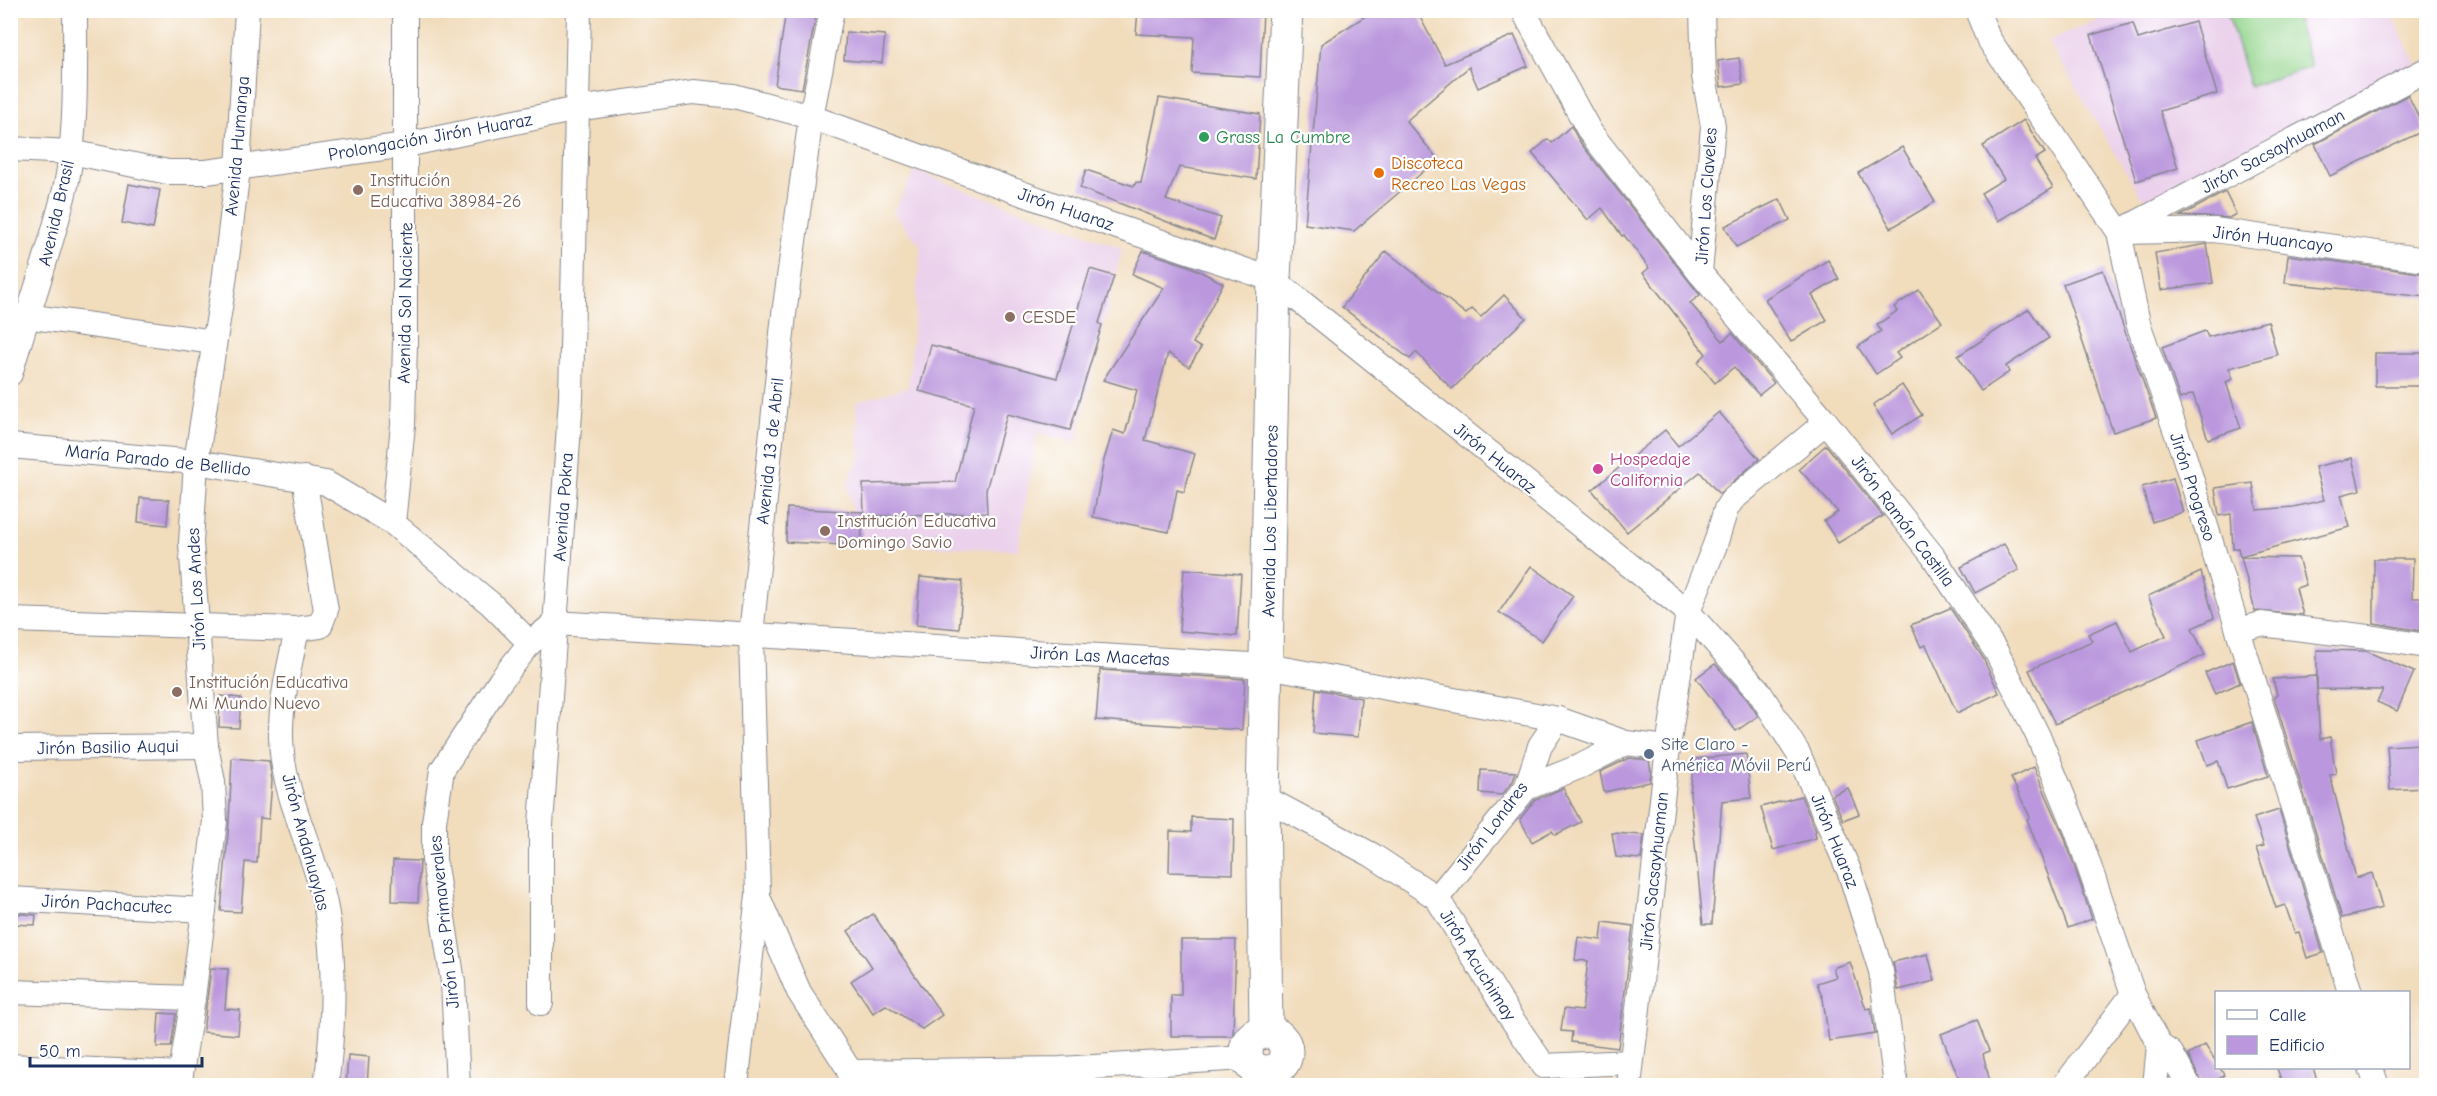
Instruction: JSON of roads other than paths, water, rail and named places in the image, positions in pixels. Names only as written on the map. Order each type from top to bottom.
[{"type":"street","name":"Avenida Brasil","points":[[10,374],[26,316],[43,270],[66,184],[71,152],[75,10]]},
{"type":"street","name":"Avenida Humanga","points":[[214,342],[238,169],[247,10]]},
{"type":"street","name":"Avenida Sol Naciente","points":[[393,523],[403,425],[405,10]]},
{"type":"street","name":"Avenida Pokra","points":[[541,1003],[541,825],[571,398],[579,10]]},
{"type":"street","name":"Avenida 13 de Abril","points":[[758,895],[751,635],[784,314],[811,117],[832,10]]},
{"type":"street","name":"Avenida Los Libertadores","points":[[1246,1058],[1258,1071],[1268,1072],[1276,1070],[1286,1056],[1281,1039],[1266,1032],[1263,797],[1274,280],[1286,10]]},
{"type":"street","name":"Jirón Ramón Castilla","points":[[1523,10],[1590,132],[1700,273],[1826,422],[1932,556],[1997,653],[2053,770],[2077,831],[2133,994],[2159,1045],[2170,1053],[2189,1086]]},
{"type":"street","name":"Jirón Los Claveles","points":[[1700,273],[1713,126],[1704,76],[1702,10]]},
{"type":"street","name":"Jirón Progreso","points":[[1977,10],[1988,39],[2119,232],[2138,323],[2183,452],[2349,991]]},
{"type":"street","name":"Jirón Sacsayhuaman","points":[[2119,232],[2427,70]]},
{"type":"street","name":"Prolongación Jirón Huaraz","points":[[10,149],[71,152],[168,172],[238,169],[406,145],[577,109],[693,92],[734,96],[811,117]]},
{"type":"street","name":"Jirón Huaraz","points":[[811,117],[1082,215],[1274,280],[1688,612],[1758,690],[1798,753],[1850,873],[1881,971],[1896,1086]]},
{"type":"street","name":"Jirón Huancayo","points":[[2119,232],[2214,230],[2427,260]]},
{"type":"street","points":[[26,316],[214,342]]},
{"type":"street","name":"Jirón Los Andes","points":[[180,1080],[193,998],[215,820],[213,782],[206,746],[191,543],[196,462],[214,342]]},
{"type":"street","name":"Jirón Sacsayhuaman","points":[[1630,1074],[1668,748],[1688,612],[1715,545],[1726,509],[1732,500],[1826,422]]},
{"type":"street","name":"María Parado de Bellido","points":[[10,446],[196,462],[326,483],[393,523],[491,604],[531,643]]},
{"type":"street","points":[[10,620],[196,624],[297,629],[320,626],[326,610],[304,478]]},
{"type":"street","name":"Jirón Las Macetas","points":[[555,623],[1267,666],[1558,719],[1626,743],[1668,748]]},
{"type":"street","points":[[531,643],[555,623]]},
{"type":"street","points":[[2238,630],[2261,624],[2427,646]]},
{"type":"street","name":"Jirón Andahuaylas","points":[[297,629],[285,687],[281,738],[287,786],[322,890],[332,948],[330,1058],[326,1086]]},
{"type":"street","name":"Jirón Los Primaverales","points":[[458,1086],[453,982],[434,860],[434,822],[442,770],[501,680],[531,643]]},
{"type":"street","name":"Jirón Londres","points":[[1437,898],[1526,788],[1540,746],[1558,719]]},
{"type":"street","points":[[1526,788],[1581,766],[1626,743]]},
{"type":"street","name":"Jirón Basilio Auqui","points":[[10,748],[206,746]]},
{"type":"street","name":"Jirón Acuchimay","points":[[1263,797],[1372,855],[1437,898],[1509,1016],[1549,1076],[1630,1074]]},
{"type":"street","points":[[758,895],[799,992],[854,1079],[1246,1058]]},
{"type":"street","points":[[736,1086],[758,895]]},
{"type":"street","name":"Jirón Pachacutec","points":[[10,898],[204,910]]},
{"type":"street","points":[[10,992],[193,998]]},
{"type":"street","points":[[2064,1086],[2133,994]]},
{"type":"street","points":[[2155,1086],[2159,1045]]},
{"type":"street","points":[[10,1066],[180,1080]]},
{"type":"street","points":[[2371,1069],[2377,1086]]},
{"type":"place","name":"Grass La Cumbre","points":[[1204,137]]},
{"type":"place","name":"Discoteca Recreo Las Vegas","points":[[1379,173]]},
{"type":"place","name":"Institución Educativa 38984-26","points":[[358,190]]},
{"type":"place","name":"CESDE","points":[[1010,317]]},
{"type":"place","name":"Hospedaje California","points":[[1598,469]]},
{"type":"place","name":"Institución Educativa Domingo Savio","points":[[825,531]]},
{"type":"place","name":"Institución Educativa Mi Mundo Nuevo","points":[[177,692]]},
{"type":"place","name":"Site Claro - América Móvil Perú","points":[[1649,754]]}]
